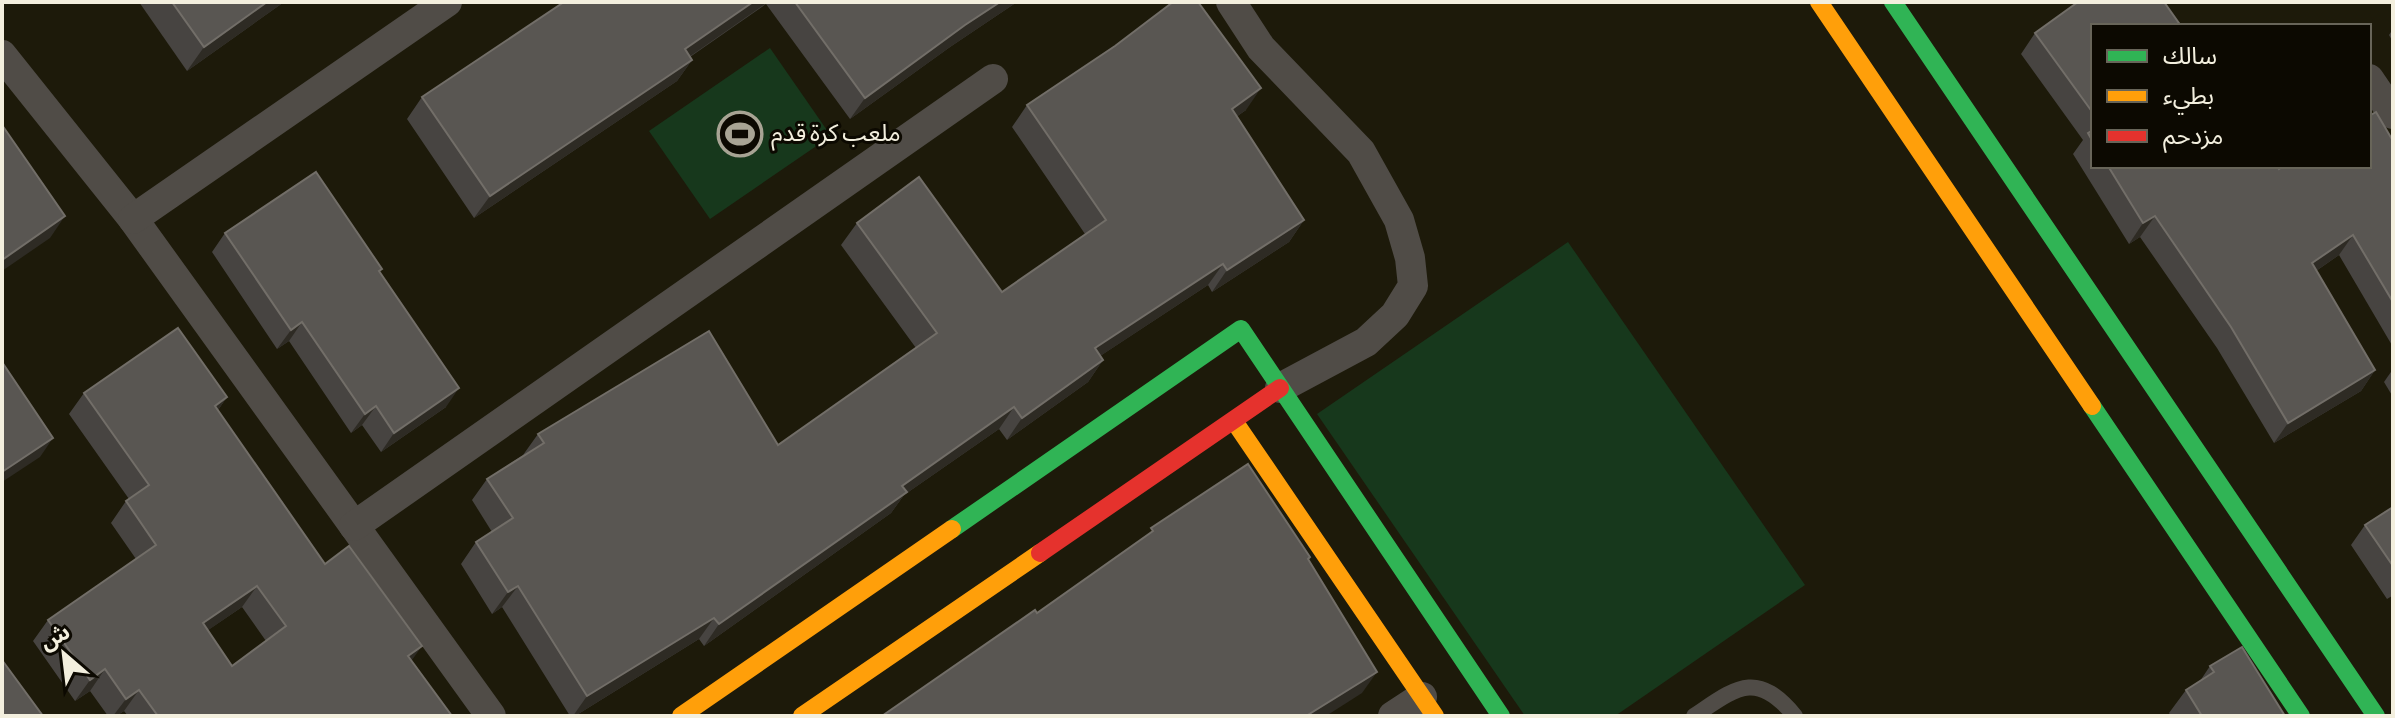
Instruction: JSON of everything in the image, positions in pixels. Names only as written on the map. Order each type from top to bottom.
[{"type":"street","points":[[133,219],[447,2]]},
{"type":"street","points":[[802,716],[1280,388],[1366,342],[1395,315],[1413,286],[1410,258],[1399,220],[1361,152],[1261,48],[1231,2]]},
{"type":"street","points":[[1819,2],[2301,716]]},
{"type":"street","points":[[1893,2],[2379,716],[2393,709]]},
{"type":"street","points":[[2,55],[133,219],[491,716]]},
{"type":"street","points":[[354,526],[993,79]]},
{"type":"street","points":[[2371,82],[2393,114]]},
{"type":"street","points":[[681,716],[1241,329],[1501,716]]},
{"type":"street","points":[[1234,421],[1428,706],[1393,716]]},
{"type":"lane","points":[[1694,716],[1732,691],[1749,687],[1766,689],[1795,716]]},
{"type":"green space","name":"ملعب كرة قدم","points":[[770,48],[831,136],[710,219],[649,131]]},
{"type":"green space","points":[[1568,242],[1805,585],[1615,716],[1525,716],[1317,414]]},
{"type":"building","points":[[172,2],[267,2],[204,47]]},
{"type":"building","points":[[564,2],[753,2],[685,49],[692,60],[490,196],[422,97]]},
{"type":"building","points":[[795,2],[1000,2],[865,98]]},
{"type":"building","points":[[1173,2],[1198,2],[1261,88],[1232,109],[1304,220],[1227,270],[1223,264],[1095,348],[1103,360],[1022,418],[1014,407],[902,486],[907,492],[719,624],[714,618],[587,696],[518,586],[508,592],[476,542],[513,518],[487,479],[544,443],[538,434],[709,331],[778,445],[937,333],[857,223],[919,177],[1002,292],[1106,220],[1027,105],[1115,46]]},
{"type":"building","points":[[2078,2],[2164,2],[2180,24],[2091,24],[2091,110],[2035,33]]},
{"type":"building","points":[[2376,112],[2393,141],[2393,302],[2353,235],[2312,263],[2375,370],[2288,423],[2231,327],[2155,216],[2143,223],[2109,168],[2371,168],[2371,115]]},
{"type":"building","points":[[2,125],[65,216],[2,260]]},
{"type":"building","points":[[316,172],[459,388],[394,433],[376,406],[365,414],[302,322],[291,330],[225,233]]},
{"type":"building","points":[[178,328],[227,397],[215,406],[325,564],[349,546],[422,646],[408,656],[452,716],[158,716],[139,690],[126,699],[105,669],[90,680],[48,620],[156,545],[126,501],[149,485],[84,393]],"holes":[[[257,586],[286,626],[232,666],[203,623]]]},
{"type":"building","points":[[2,362],[53,438],[2,472]]},
{"type":"building","points":[[1248,464],[1310,557],[1308,559],[1377,672],[1306,716],[882,716],[1035,610],[1037,613],[1153,531],[1151,528]]},
{"type":"building","points":[[2393,507],[2393,566],[2365,525]]},
{"type":"building","points":[[2242,647],[2285,716],[2202,716],[2186,690],[2214,672],[2210,666]]},
{"type":"building","points":[[2,660],[43,716],[2,716]]},
{"type":"traffic: fast","points":[[1893,2],[2376,716]]},
{"type":"traffic: fast","points":[[952,529],[1241,329],[1501,716]]},
{"type":"traffic: fast","points":[[2092,406],[2301,716]]},
{"type":"traffic: slow","points":[[1819,2],[2092,406]]},
{"type":"traffic: slow","points":[[1234,421],[1435,716]]},
{"type":"traffic: slow","points":[[681,716],[952,529]]},
{"type":"traffic: slow","points":[[802,716],[1040,553]]},
{"type":"traffic: jam","points":[[1040,553],[1280,388]]},
{"type":"place","name":"ملعب كرة قدم","points":[[740,134]]}]
